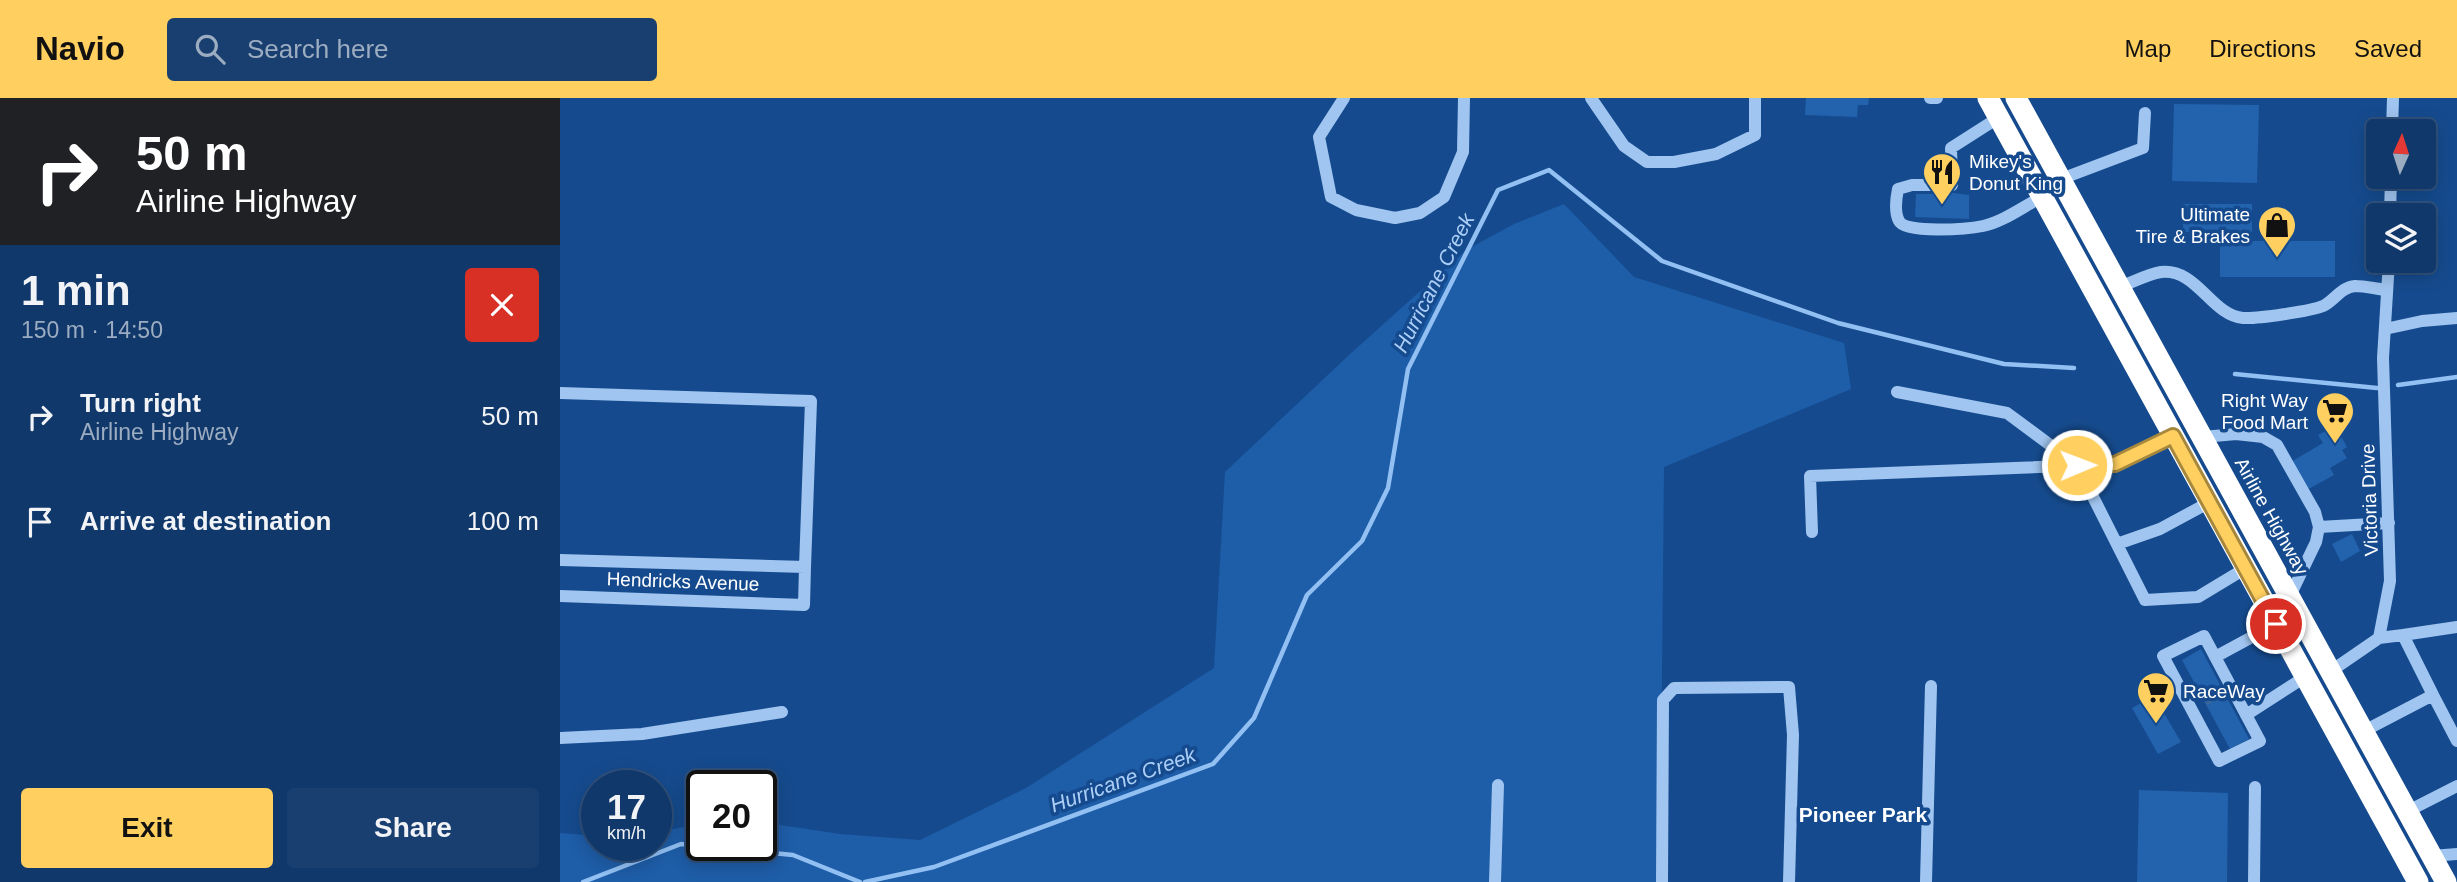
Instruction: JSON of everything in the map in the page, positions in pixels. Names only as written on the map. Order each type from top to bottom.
[{"type":"highway","name":"Airline Highway","points":[[2016,98],[2332,671],[2445,882]]},
{"type":"highway","points":[[1991,103],[2418,882]]},
{"type":"highway","points":[[2173,436],[2199,430]]},
{"type":"highway","points":[[2305,677],[2332,671]]},
{"type":"street","points":[[1343,98],[1319,137],[1332,197],[1356,210],[1395,218],[1420,213],[1444,197],[1463,152],[1464,98]]},
{"type":"street","points":[[1591,98],[1624,146],[1647,162],[1674,162],[1716,154],[1755,135],[1755,98]]},
{"type":"street","points":[[1930,98],[1937,98]]},
{"type":"street","points":[[2392,119],[2393,98]]},
{"type":"street","points":[[1991,103],[1951,148],[1952,185],[1912,185],[1898,189],[1897,220],[1902,225],[1917,230],[1984,226],[2042,197]]},
{"type":"street","points":[[2061,179],[2143,148],[2145,113]]},
{"type":"street","points":[[2120,286],[2159,272],[2169,272],[2187,278],[2231,315],[2243,318],[2324,306],[2337,294],[2353,286],[2387,290]]},
{"type":"street","name":"Victoria Drive","points":[[2379,638],[2390,581],[2384,368],[2388,273]]},
{"type":"street","points":[[2385,329],[2422,321],[2457,318]]},
{"type":"street","points":[[1897,392],[2007,413],[2077,465],[2145,600],[2198,597],[2246,568]]},
{"type":"street","points":[[560,393],[811,401],[805,567],[560,560]]},
{"type":"street","points":[[2199,430],[2263,436],[2277,445],[2315,512],[2319,527],[2316,542],[2290,597]]},
{"type":"street","points":[[1812,532],[1810,476],[2115,464],[2173,436]]},
{"type":"street","points":[[2117,544],[2160,529],[2210,502]]},
{"type":"street","points":[[2319,527],[2389,523]]},
{"type":"street","name":"Hendricks Avenue","points":[[560,596],[804,605],[805,567]]},
{"type":"street","points":[[2215,657],[2276,624]]},
{"type":"street","points":[[2332,671],[2379,638],[2457,628]]},
{"type":"street","points":[[2403,635],[2457,741]]},
{"type":"street","points":[[2204,636],[2215,657],[2226,688],[2246,715],[2260,741],[2220,761],[2163,656],[2204,636]]},
{"type":"street","points":[[2246,715],[2305,677]]},
{"type":"street","points":[[1926,882],[1931,685]]},
{"type":"street","points":[[1662,882],[1663,700],[1674,688],[1789,687],[1793,735],[1789,882]]},
{"type":"street","points":[[2364,732],[2433,695]]},
{"type":"street","points":[[2190,707],[2204,700]]},
{"type":"street","points":[[560,738],[642,734],[782,712]]},
{"type":"street","points":[[1495,882],[1498,785]]},
{"type":"street","points":[[2408,811],[2457,786]]},
{"type":"street","points":[[2254,882],[2255,787]]},
{"type":"street","points":[[2432,856],[2457,854]]},
{"type":"shaded area","points":[[1564,204],[1634,277],[1844,343],[1851,389],[1664,467],[1660,882],[560,882],[560,833],[581,835],[581,861],[672,861],[672,829],[686,827],[686,861],[777,861],[777,824],[840,834],[920,840],[1026,788],[1214,668],[1225,472],[1466,250],[1514,224]]},
{"type":"building","points":[[1806,98],[1869,98],[1868,105],[1858,105],[1857,117],[1805,115]]},
{"type":"building","points":[[2174,104],[2259,105],[2257,183],[2172,181]]},
{"type":"building","name":"Mikey's Donut King","points":[[1946,192],[1969,195],[1969,219],[1915,217],[1916,194]]},
{"type":"building","points":[[2183,204],[2252,204],[2252,232],[2183,232]]},
{"type":"building","name":"Ultimate Tire & Brakes","points":[[2220,241],[2335,241],[2335,277],[2220,277]]},
{"type":"building","name":"Right Way Food Mart","points":[[2335,426],[2347,447],[2342,450],[2347,458],[2330,468],[2334,475],[2305,491],[2289,463],[2323,443],[2318,435]]},
{"type":"building","points":[[2352,534],[2360,551],[2341,562],[2332,544]]},
{"type":"building","name":"RaceWay","points":[[2201,649],[2249,739],[2230,749],[2182,660]]},
{"type":"building","name":"RaceWay","points":[[2154,696],[2181,742],[2158,754],[2132,708]]},
{"type":"building","points":[[2139,790],[2228,793],[2227,882],[2137,882]]},
{"type":"waterway","name":"Hurricane Creek","points":[[865,882],[934,867],[1213,764],[1254,718],[1307,595],[1362,541],[1388,488],[1408,369],[1498,190],[1549,170],[1662,261],[1838,323],[2004,364],[2074,368]]},
{"type":"waterway","name":"Hurricane Creek","points":[[2235,374],[2377,388]]},
{"type":"waterway","name":"Hurricane Creek","points":[[2398,385],[2457,377]]},
{"type":"waterway","name":"Hurricane Creek","points":[[583,882],[681,844],[793,855],[860,882]]},
{"type":"tunnel","points":[[2204,700],[2223,690]]},
{"type":"place","name":"Mikey's Donut King","points":[[1942,206]]},
{"type":"place","name":"Ultimate Tire & Brakes","points":[[2277,259]]},
{"type":"place","name":"Right Way Food Mart","points":[[2335,445]]},
{"type":"place","name":"RaceWay","points":[[2156,725]]},
{"type":"district","name":"Pioneer Park","points":[[1863,815]]},
{"type":"route","points":[[2077,465],[2115,464],[2173,436],[2276,624]]}]
